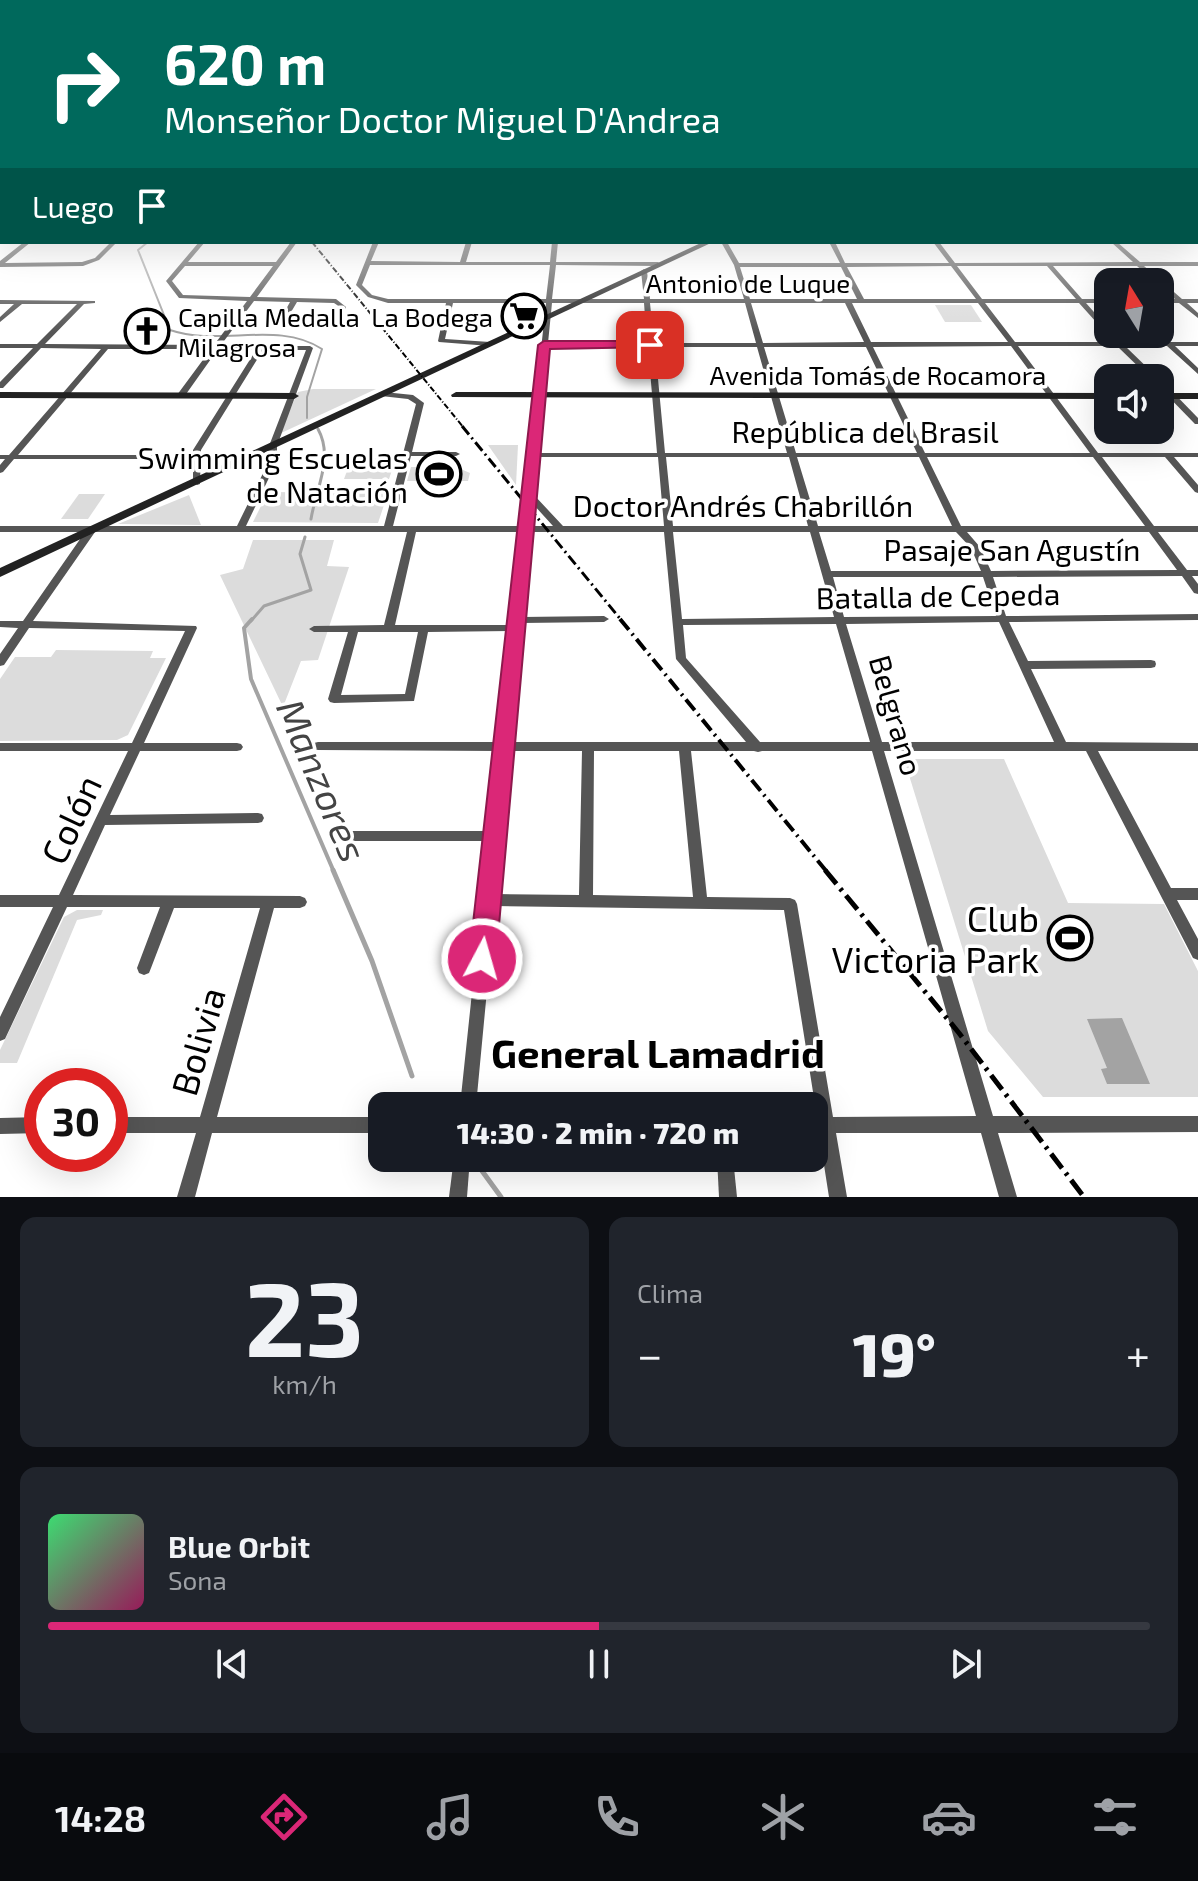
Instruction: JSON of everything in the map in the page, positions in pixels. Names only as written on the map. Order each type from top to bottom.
[{"type":"street","points":[[0,264],[25,244]]},
{"type":"street","points":[[0,264],[83,264],[97,259],[112,244]]},
{"type":"street","points":[[200,244],[170,284],[186,299],[295,299],[340,303],[343,307],[334,326]]},
{"type":"street","points":[[181,395],[293,244]]},
{"type":"street","points":[[375,244],[367,263],[658,264]]},
{"type":"street","points":[[462,264],[468,244]]},
{"type":"street","points":[[469,1092],[555,244]]},
{"type":"street","points":[[0,573],[701,244]]},
{"type":"street","name":"Belgrano","points":[[728,244],[737,265],[841,618],[1008,1197]]},
{"type":"street","points":[[833,244],[862,302]]},
{"type":"street","points":[[937,244],[1198,591]]},
{"type":"street","points":[[1116,244],[1144,268]]},
{"type":"street","name":"Antonio de Luque","points":[[367,263],[359,285],[370,296],[388,301],[1094,301]]},
{"type":"street","points":[[184,264],[279,264]]},
{"type":"street","points":[[896,264],[904,276]]},
{"type":"street","points":[[1048,264],[1094,316]]},
{"type":"street","points":[[737,265],[1198,264]]},
{"type":"street","points":[[644,271],[681,659],[758,748]]},
{"type":"street","points":[[1174,295],[1198,316]]},
{"type":"street","points":[[281,324],[295,299]]},
{"type":"street","points":[[450,301],[441,341],[490,344]]},
{"type":"street","points":[[1174,301],[1198,301]]},
{"type":"street","points":[[0,302],[93,302]]},
{"type":"street","points":[[0,320],[20,302]]},
{"type":"street","points":[[0,386],[82,302]]},
{"type":"street","points":[[848,302],[958,529],[969,536],[987,573],[1002,617],[1062,747]]},
{"type":"street","points":[[544,345],[1094,344]]},
{"type":"street","points":[[1174,344],[1198,344]]},
{"type":"street","points":[[0,346],[310,348],[312,352],[293,387],[294,396],[273,446],[273,461],[240,529]]},
{"type":"street","points":[[0,470],[107,346]]},
{"type":"street","points":[[197,482],[197,450],[262,346]]},
{"type":"street","points":[[1123,348],[1140,364]]},
{"type":"street","points":[[1173,348],[1198,372]]},
{"type":"street","points":[[384,394],[410,397],[420,403],[388,529]]},
{"type":"street","points":[[0,395],[294,396]]},
{"type":"street","name":"Avenida Tomás de Rocamora","points":[[456,395],[1094,396]]},
{"type":"street","points":[[1174,396],[1198,396]]},
{"type":"street","points":[[1174,402],[1198,422]]},
{"type":"street","points":[[408,454],[456,454]]},
{"type":"street","name":"República del Brasil","points":[[533,455],[1198,455]]},
{"type":"street","points":[[1167,455],[1198,490]]},
{"type":"street","points":[[0,457],[160,457]]},
{"type":"street","points":[[529,495],[561,529]]},
{"type":"street","name":"Doctor Andrés Chabrillón","points":[[0,529],[1198,529]]},
{"type":"street","points":[[0,662],[92,529]]},
{"type":"street","points":[[389,628],[412,529]]},
{"type":"street","name":"Pasaje San Agustín","points":[[827,574],[1198,573]]},
{"type":"street","name":"Batalla de Cepeda","points":[[678,622],[841,618],[1198,617]]},
{"type":"street","points":[[314,629],[424,628],[604,619]]},
{"type":"street","points":[[0,624],[26,625]]},
{"type":"street","name":"Colón","points":[[0,1034],[192,628],[26,625]]},
{"type":"street","points":[[354,629],[334,699],[410,698],[424,628]]},
{"type":"street","points":[[1024,665],[1151,664]]},
{"type":"street","points":[[318,746],[685,749],[1198,747]]},
{"type":"street","points":[[0,747],[237,747]]},
{"type":"street","points":[[1090,747],[1198,953]]},
{"type":"street","points":[[586,900],[588,748]]},
{"type":"street","points":[[685,749],[701,904]]},
{"type":"street","points":[[103,820],[258,818]]},
{"type":"street","points":[[351,836],[495,836]]},
{"type":"street","points":[[1168,894],[1198,894]]},
{"type":"street","points":[[488,900],[790,904],[816,1092]]},
{"type":"street","points":[[0,901],[300,902]]},
{"type":"street","points":[[144,968],[169,902]]},
{"type":"street","name":"Bolivia","points":[[186,1197],[269,902]]},
{"type":"street","points":[[828,1125],[1198,1124]]},
{"type":"street","points":[[0,1126],[24,1125]]},
{"type":"street","points":[[128,1125],[368,1125]]},
{"type":"street","points":[[828,1155],[838,1197]]},
{"type":"street","points":[[458,1197],[461,1172]]},
{"type":"street","points":[[726,1172],[728,1197]]},
{"type":"shaded area","points":[[935,305],[971,305],[982,322],[945,322]]},
{"type":"shaded area","points":[[313,389],[376,389],[279,434],[298,392]]},
{"type":"shaded area","points":[[488,445],[518,445],[516,485]]},
{"type":"shaded area","points":[[352,458],[396,458],[389,479],[344,479]]},
{"type":"shaded area","name":"Swimming Escuelas de Natación","points":[[411,467],[456,467],[470,473],[468,481],[407,481]]},
{"type":"shaded area","points":[[268,492],[388,493],[378,523],[253,522]]},
{"type":"shaded area","points":[[79,494],[105,494],[88,519],[61,519]]},
{"type":"shaded area","points":[[189,495],[201,525],[118,524]]},
{"type":"shaded area","points":[[253,540],[334,540],[327,566],[349,567],[318,660],[301,661],[283,707],[220,575],[243,569]]},
{"type":"shaded area","points":[[56,650],[153,651],[150,658],[166,658],[128,735],[117,740],[0,741],[0,679],[15,657],[51,657]]},
{"type":"shaded area","name":"Club Victoria Park","points":[[904,759],[1004,759],[1068,903],[1164,904],[1198,971],[1198,1097],[1043,1097],[988,1031]]},
{"type":"shaded area","points":[[77,910],[103,910],[101,915],[77,920],[17,1063],[0,1063],[0,1050],[64,917]]},
{"type":"shaded area","points":[[1122,1018],[1150,1084],[1107,1084],[1101,1069],[1107,1068],[1087,1019]]},
{"type":"waterway","name":"Manzores","points":[[146,244],[138,250],[170,330],[208,336],[287,336],[322,349],[307,397],[307,418]]},
{"type":"waterway","name":"Manzores","points":[[311,519],[324,462],[318,429]]},
{"type":"waterway","name":"Manzores","points":[[251,621],[264,606],[311,590],[300,554],[305,537]]},
{"type":"waterway","name":"Manzores","points":[[252,619],[244,628],[251,679],[334,872]]},
{"type":"waterway","name":"Manzores","points":[[333,870],[372,961],[412,1076]]},
{"type":"waterway","name":"Manzores","points":[[483,1172],[501,1197]]},
{"type":"railway","points":[[314,244],[464,428]]},
{"type":"railway","points":[[462,426],[622,621]]},
{"type":"railway","points":[[620,619],[827,872]]},
{"type":"railway","points":[[825,870],[959,1033],[1084,1197]]},
{"type":"place","name":"La Bodega","points":[[524,316]]},
{"type":"place","name":"Capilla Medalla Milagrosa","points":[[147,331]]},
{"type":"place","name":"Swimming Escuelas de Natación","points":[[439,474]]},
{"type":"place","name":"Club Victoria Park","points":[[1070,938]]},
{"type":"district","name":"General Lamadrid","points":[[658,1052]]},
{"type":"route","points":[[482,959],[544,345],[650,345]]}]
